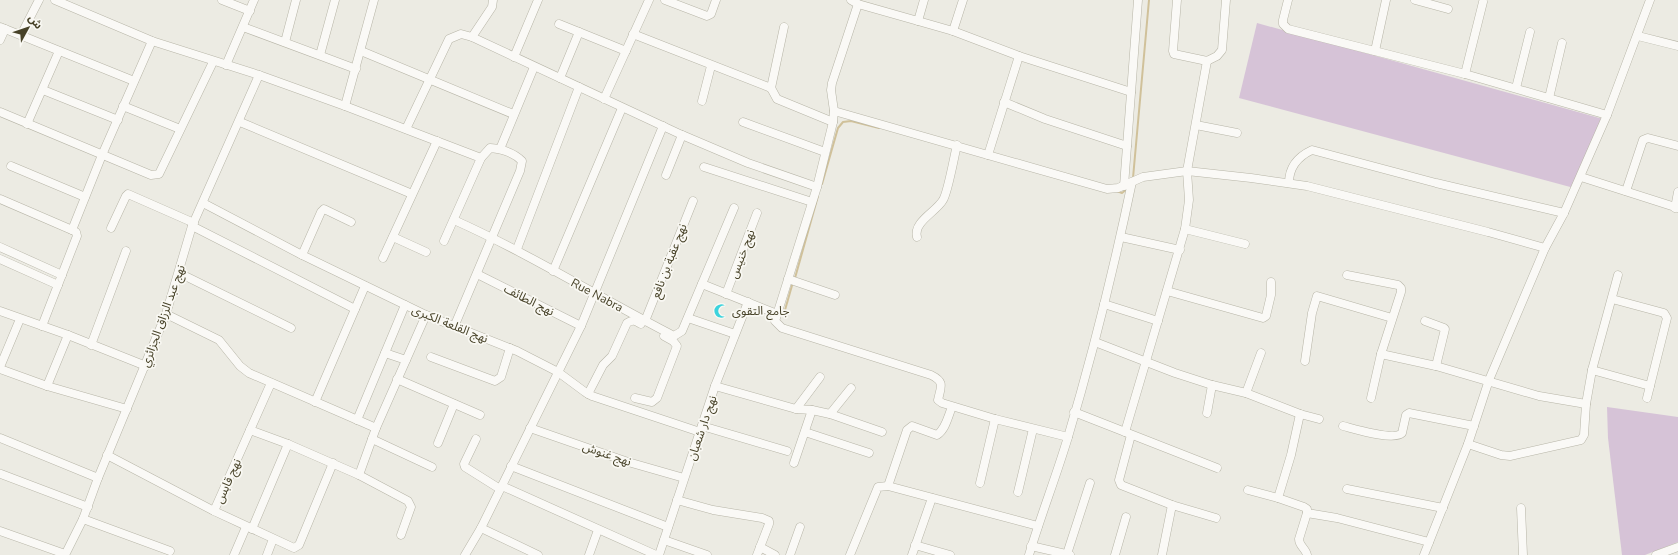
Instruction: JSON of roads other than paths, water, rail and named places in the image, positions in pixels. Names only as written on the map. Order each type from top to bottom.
[{"type":"street","points":[[22,35],[39,0]]},
{"type":"street","points":[[55,0],[152,41],[212,62],[259,75],[481,158]]},
{"type":"street","points":[[222,0],[250,12]]},
{"type":"street","points":[[226,65],[254,0]]},
{"type":"street","points":[[285,42],[296,0]]},
{"type":"street","points":[[320,55],[335,0]]},
{"type":"street","points":[[345,106],[374,0]]},
{"type":"street","points":[[472,38],[492,7],[493,0]]},
{"type":"street","points":[[514,57],[538,0]]},
{"type":"street","points":[[604,99],[649,0]]},
{"type":"street","points":[[665,0],[707,16],[711,14],[716,0]]},
{"type":"street","points":[[918,21],[924,0]]},
{"type":"street","points":[[954,31],[963,0]]},
{"type":"street","points":[[1124,186],[1138,0]]},
{"type":"street","points":[[1176,0],[1174,54],[1207,61],[1217,56],[1222,50],[1226,0]]},
{"type":"street","points":[[1288,0],[1283,20],[1283,24],[1288,29],[1465,74],[1607,116]]},
{"type":"street","points":[[1375,51],[1386,0]]},
{"type":"street","points":[[1415,0],[1448,8]]},
{"type":"street","points":[[1424,555],[1468,444],[1489,380],[1545,248],[1581,177],[1607,116],[1638,36],[1650,0]]},
{"type":"street","points":[[1068,437],[952,407],[938,400],[941,387],[939,379],[782,328],[775,321],[817,187],[824,152],[833,122],[834,110],[831,97],[832,83],[855,2],[954,31],[1019,56],[1131,92]]},
{"type":"street","points":[[1465,74],[1483,2]]},
{"type":"street","points":[[559,24],[626,51]]},
{"type":"street","points":[[243,27],[356,69]]},
{"type":"street","points":[[784,27],[771,88],[774,97],[833,122]]},
{"type":"street","points":[[0,40],[2,28],[134,81]]},
{"type":"street","points":[[560,78],[579,32]]},
{"type":"street","points":[[1516,88],[1530,32]]},
{"type":"street","points":[[406,129],[449,39],[461,34],[682,135],[748,163],[817,187]]},
{"type":"street","points":[[633,34],[711,66],[771,88]]},
{"type":"street","points":[[1638,36],[1678,46]]},
{"type":"street","points":[[72,230],[102,155],[152,41]]},
{"type":"street","points":[[1549,98],[1562,43]]},
{"type":"street","points":[[27,124],[59,51]]},
{"type":"street","points":[[361,51],[430,78],[513,114]]},
{"type":"street","points":[[988,155],[1019,56]]},
{"type":"street","points":[[1207,61],[1187,172],[1189,200],[1185,229],[1168,291],[1145,362],[1128,433],[1120,483],[1121,485],[1172,505],[1216,518]]},
{"type":"street","points":[[0,112],[151,175],[156,175],[159,174],[212,62]]},
{"type":"street","points":[[702,101],[711,66]]},
{"type":"street","points":[[500,149],[513,114],[534,67]]},
{"type":"street","name":"نهج عبد الرزاق الجزائري","points":[[65,555],[83,519],[107,455],[146,366],[166,314],[193,225],[240,122],[259,75]]},
{"type":"street","points":[[517,249],[579,87]]},
{"type":"street","points":[[42,90],[118,120]]},
{"type":"street","points":[[1004,102],[1045,119],[1127,146]]},
{"type":"street","points":[[124,106],[180,129]]},
{"type":"street","points":[[553,271],[622,108]]},
{"type":"street","points":[[834,110],[1107,189],[1114,189],[1124,186],[1143,177],[1187,172],[1289,183],[1374,203],[1545,248]]},
{"type":"street","points":[[240,122],[412,194]]},
{"type":"street","points":[[742,122],[824,152]]},
{"type":"street","points":[[1196,125],[1237,133]]},
{"type":"street","points":[[465,555],[481,528],[581,326],[663,126]]},
{"type":"street","points":[[666,175],[682,135]]},
{"type":"street","points":[[1626,191],[1643,140],[1648,138],[1678,146]]},
{"type":"street","points":[[383,258],[438,141]]},
{"type":"street","points":[[917,237],[916,233],[920,225],[943,200],[957,146]]},
{"type":"street","points":[[444,241],[481,158],[490,148],[500,149],[518,157],[522,161],[522,165],[454,327]]},
{"type":"street","points":[[1289,183],[1289,173],[1292,166],[1299,157],[1312,150],[1436,183],[1564,213]]},
{"type":"street","points":[[11,166],[85,197]]},
{"type":"street","points":[[704,167],[812,202]]},
{"type":"street","points":[[1581,177],[1677,208],[1678,192]]},
{"type":"street","points":[[1028,555],[1068,437],[1095,342],[1121,237],[1132,182]]},
{"type":"street","points":[[111,228],[128,194],[193,225],[355,309]]},
{"type":"street","points":[[0,199],[76,232],[77,236],[42,326]]},
{"type":"street","name":"نهج عقبة بن نافع","points":[[645,321],[693,201]]},
{"type":"street","name":"نهج القلعة الكبرى","points":[[203,203],[302,255],[426,316],[510,348],[558,372],[588,394],[701,429],[787,452]]},
{"type":"street","name":"Rue Nabra","points":[[454,220],[517,249],[594,294],[674,336],[682,331],[734,208]]},
{"type":"street","points":[[302,255],[321,212],[324,210],[351,222]]},
{"type":"street","name":"نهج خنيس","points":[[726,294],[757,213]]},
{"type":"street","points":[[1185,229],[1246,244]]},
{"type":"street","points":[[393,237],[426,252]]},
{"type":"street","points":[[1121,237],[1180,250]]},
{"type":"street","points":[[0,247],[62,275]]},
{"type":"street","points":[[91,345],[126,251]]},
{"type":"street","points":[[0,259],[58,285]]},
{"type":"street","points":[[179,273],[291,328]]},
{"type":"street","name":"نهج الطائف","points":[[477,274],[581,326]]},
{"type":"street","points":[[1468,444],[1501,455],[1510,456],[1581,440],[1584,435],[1586,404],[1592,370],[1618,274]]},
{"type":"street","points":[[1347,275],[1398,285],[1401,288],[1381,354],[1371,398]]},
{"type":"street","points":[[788,279],[835,294]]},
{"type":"street","points":[[1168,291],[1262,318],[1266,316],[1271,295],[1271,282]]},
{"type":"street","points":[[702,284],[777,314]]},
{"type":"street","points":[[315,402],[365,286]]},
{"type":"street","points":[[1305,360],[1312,313],[1317,296],[1392,318]]},
{"type":"street","points":[[1612,299],[1664,313],[1666,315],[1667,318],[1647,398]]},
{"type":"street","name":"نهج دار شعبان","points":[[658,555],[716,386],[748,302]]},
{"type":"street","points":[[1104,304],[1158,321]]},
{"type":"street","points":[[357,420],[405,305]]},
{"type":"street","points":[[0,311],[68,335],[146,366]]},
{"type":"street","points":[[166,314],[219,340],[244,371],[376,428]]},
{"type":"street","points":[[359,475],[376,428],[426,316]]},
{"type":"street","points":[[688,318],[735,334]]},
{"type":"street","points":[[20,319],[0,368],[47,386],[127,409]]},
{"type":"street","points":[[588,394],[603,364],[612,356],[627,323],[635,321],[673,341],[677,346],[655,401],[652,402],[635,398]]},
{"type":"street","points":[[1426,321],[1444,328],[1445,330],[1436,366]]},
{"type":"street","points":[[47,386],[68,335]]},
{"type":"street","points":[[1095,342],[1145,362],[1212,385],[1246,393],[1300,414],[1319,419]]},
{"type":"street","points":[[431,357],[495,381],[501,377],[510,348]]},
{"type":"street","points":[[385,353],[406,360]]},
{"type":"street","points":[[1246,393],[1261,353]]},
{"type":"street","points":[[1381,354],[1436,366],[1489,380],[1539,396],[1586,404]]},
{"type":"street","points":[[1592,370],[1650,386]]},
{"type":"street","points":[[796,408],[820,377]]},
{"type":"street","points":[[397,379],[480,415]]},
{"type":"street","name":"نهج قابس","points":[[107,455],[214,512],[271,383]]},
{"type":"street","points":[[1207,413],[1212,385]]},
{"type":"street","points":[[716,386],[796,408],[830,414],[882,432]]},
{"type":"street","points":[[830,414],[851,388]]},
{"type":"street","points":[[438,442],[454,404]]},
{"type":"street","points":[[888,486],[907,430],[912,426],[938,435],[942,430],[952,407]]},
{"type":"street","points":[[794,463],[812,410]]},
{"type":"street","points":[[1074,412],[1217,468]]},
{"type":"street","points":[[1343,426],[1397,436],[1402,433],[1406,415],[1409,413],[1474,426]]},
{"type":"street","points":[[1278,498],[1291,455],[1300,414]]},
{"type":"street","points":[[980,483],[995,419]]},
{"type":"street","name":"نهج غنوش","points":[[530,428],[628,462],[684,478]]},
{"type":"street","points":[[1018,492],[1033,429]]},
{"type":"street","points":[[250,430],[288,444],[359,475],[408,501],[411,504],[401,535]]},
{"type":"street","points":[[805,432],[869,453]]},
{"type":"street","points":[[0,438],[98,478]]},
{"type":"street","points":[[372,439],[432,467]]},
{"type":"street","points":[[476,439],[464,464],[465,467],[501,487],[658,555]]},
{"type":"street","points":[[234,555],[249,528],[288,444]]},
{"type":"street","points":[[214,512],[292,548],[299,545],[332,463]]},
{"type":"street","points":[[511,466],[668,527]]},
{"type":"street","points":[[1,474],[88,507]]},
{"type":"street","points":[[1031,546],[1069,555],[1090,483]]},
{"type":"street","points":[[850,555],[878,487],[888,486],[1038,526]]},
{"type":"street","points":[[1347,489],[1443,508]]},
{"type":"street","points":[[1248,490],[1278,498],[1306,508],[1307,513],[1299,543],[1307,555]]},
{"type":"street","points":[[912,555],[932,498]]},
{"type":"street","points":[[677,500],[713,510],[766,519],[769,524],[758,551],[775,555]]},
{"type":"street","points":[[1162,555],[1172,505]]},
{"type":"street","points":[[1521,508],[1523,555]]},
{"type":"street","points":[[1307,513],[1429,542]]},
{"type":"street","points":[[1115,555],[1126,517]]},
{"type":"street","points":[[83,519],[170,551]]},
{"type":"street","points":[[790,555],[800,527]]},
{"type":"street","points":[[481,528],[538,555]]},
{"type":"street","points":[[589,555],[598,530]]},
{"type":"street","points":[[0,531],[65,555]]},
{"type":"street","points":[[267,555],[274,539]]},
{"type":"street","points":[[664,540],[704,555]]},
{"type":"street","points":[[915,545],[950,555]]},
{"type":"street","points":[[1656,555],[1678,547]]},
{"type":"waterway","points":[[1133,178],[1149,0]]},
{"type":"waterway","points":[[822,184],[838,128],[843,122],[851,121],[879,128]]},
{"type":"waterway","points":[[1117,191],[1122,193],[1127,189]]},
{"type":"waterway","points":[[795,278],[818,196]]},
{"type":"waterway","points":[[785,310],[793,282]]},
{"type":"place","name":"جامع التقوى","points":[[721,311]]}]
